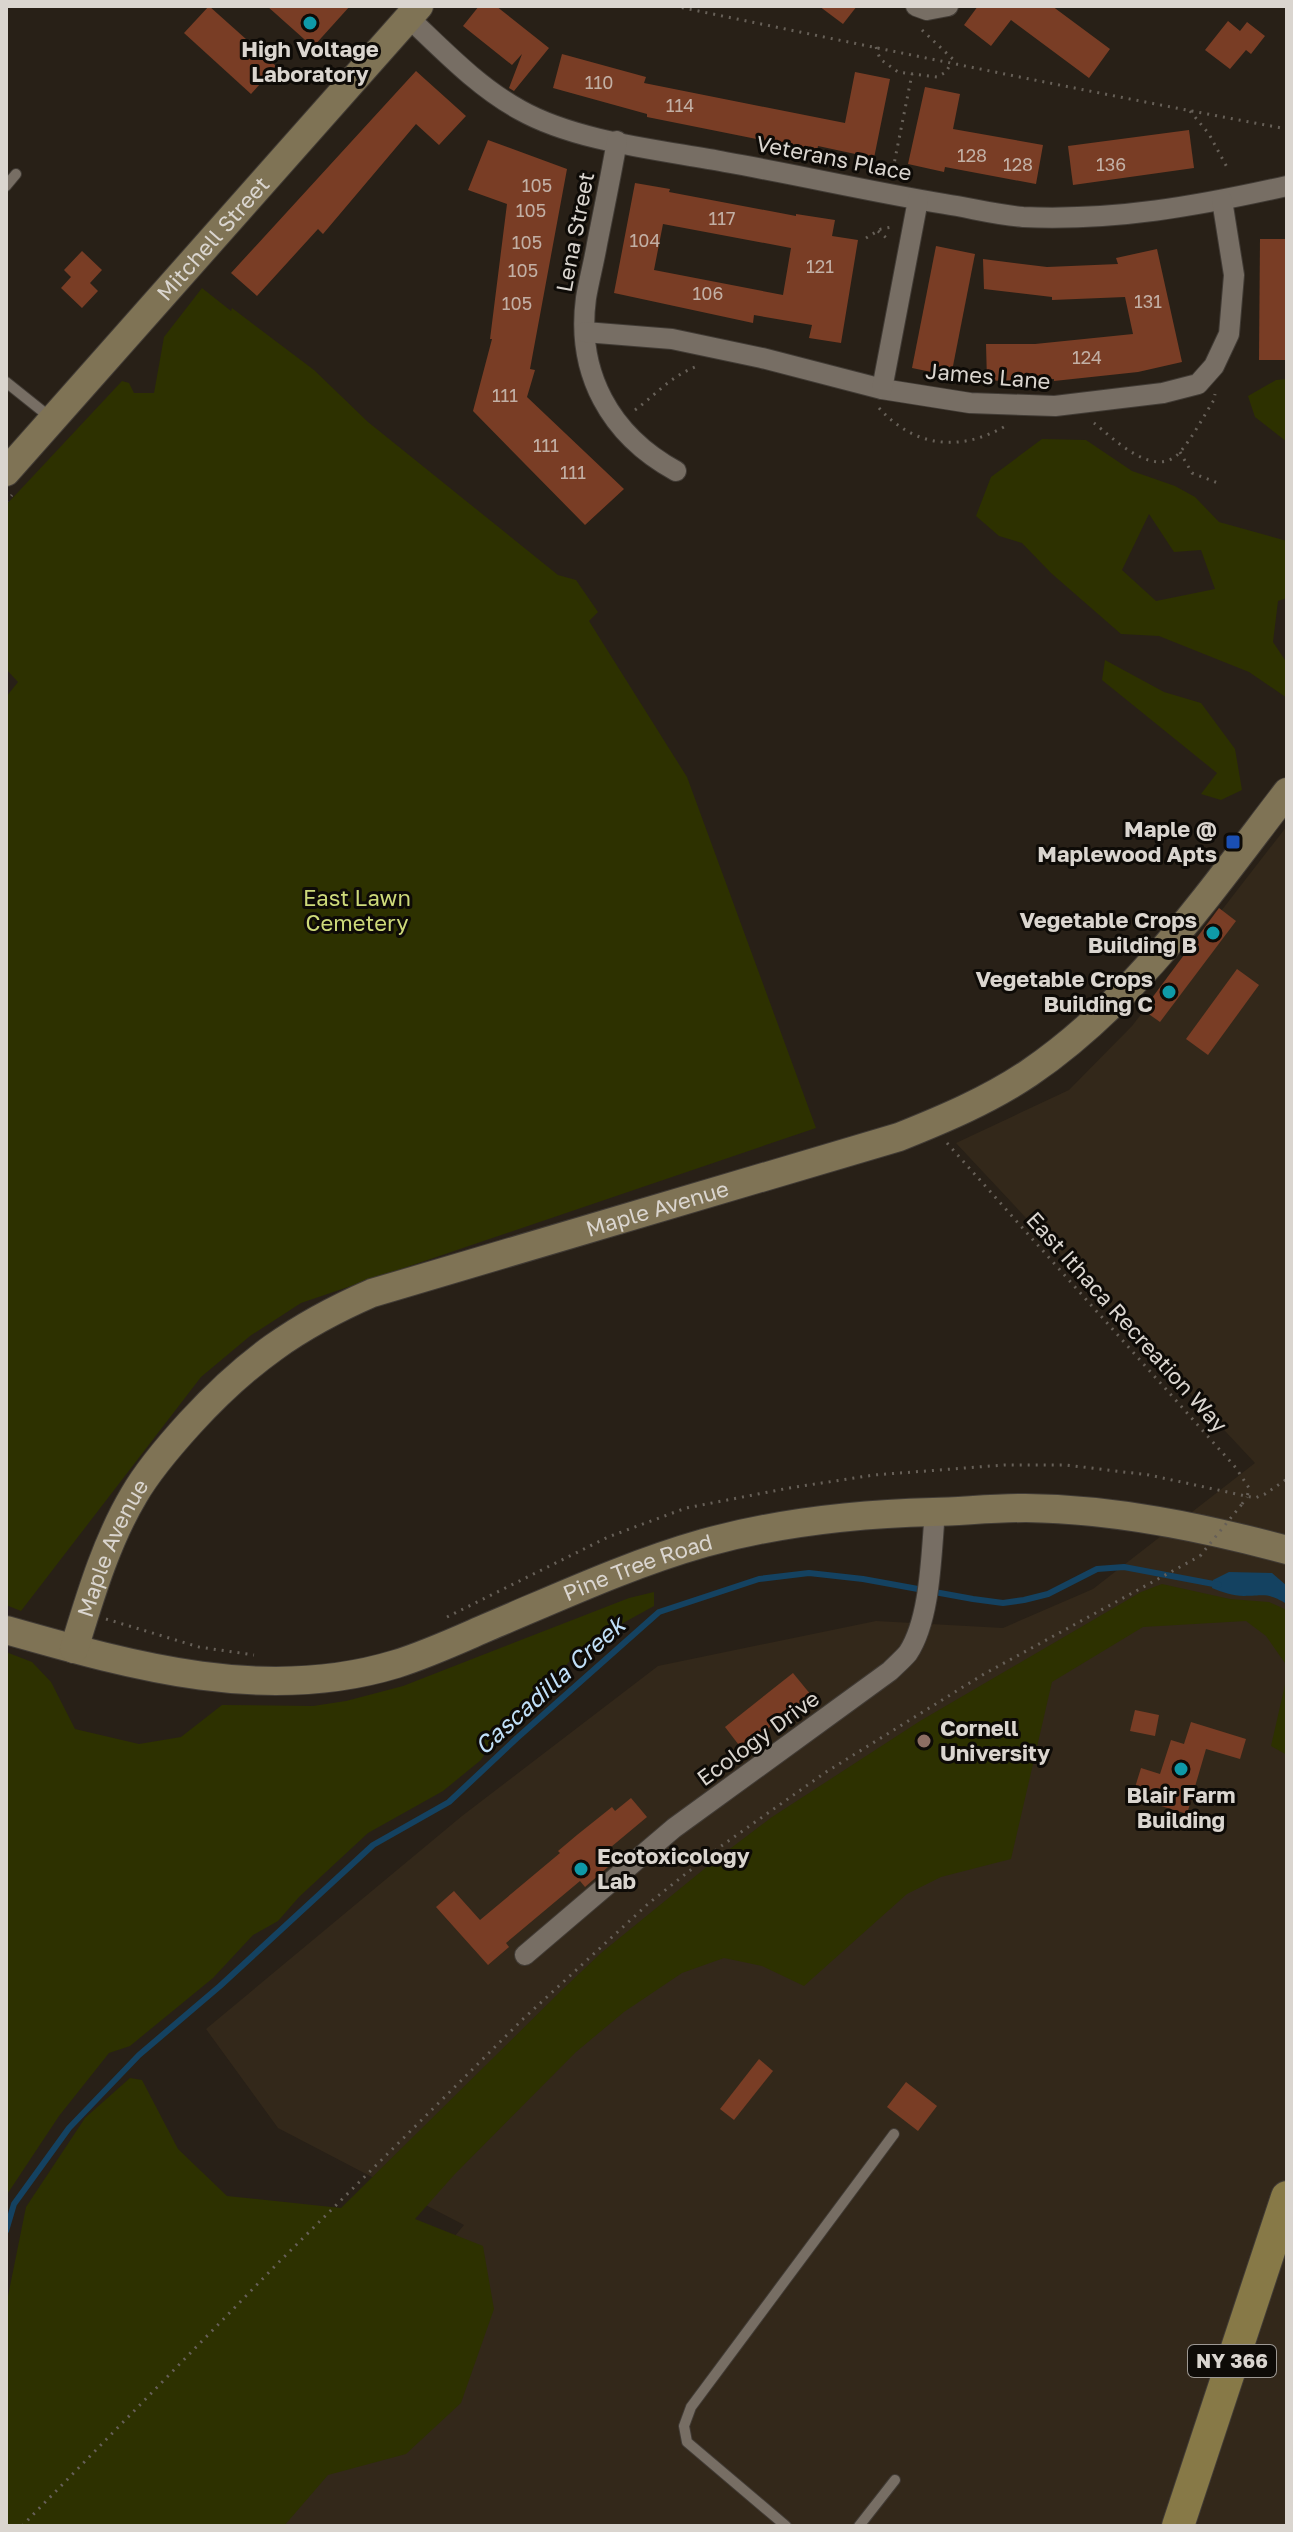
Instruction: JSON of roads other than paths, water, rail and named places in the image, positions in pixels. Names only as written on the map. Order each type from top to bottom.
[{"type":"main road","name":"NY 366","points":[[1178,2526],[1287,2197]]},
{"type":"street","points":[[916,15],[948,6]]},
{"type":"street","name":"Veterans Place","points":[[414,12],[483,86],[520,110],[545,122],[617,141],[918,200],[1019,216],[1071,218],[1136,214],[1287,186]]},
{"type":"street","name":"Mitchell Street","points":[[6,472],[414,12]]},
{"type":"street","name":"Lena Street","points":[[617,141],[586,299],[587,357],[594,383],[622,428],[640,446],[676,471]]},
{"type":"street","points":[[882,389],[918,200]]},
{"type":"street","name":"James Lane","points":[[585,332],[672,339],[882,389],[970,403],[1055,406],[1163,393],[1198,384],[1214,366],[1229,334],[1234,275],[1222,200]]},
{"type":"street","name":"Maple Avenue","points":[[74,1649],[114,1535],[134,1494],[169,1446],[214,1396],[251,1362],[287,1336],[329,1311],[372,1293],[899,1137],[980,1102],[1051,1057],[1111,1007],[1145,970],[1287,792]]},
{"type":"street","name":"Pine Tree Road","points":[[6,1630],[141,1666],[225,1679],[304,1680],[357,1674],[434,1651],[619,1572],[703,1544],[789,1523],[869,1514],[1026,1508],[1112,1514],[1196,1527],[1287,1550]]},
{"type":"street","name":"Ecology Drive","points":[[525,1955],[674,1828],[890,1671],[907,1654],[917,1636],[923,1611],[935,1512]]},
{"type":"lane","points":[[6,186],[16,174]]},
{"type":"lane","points":[[6,382],[53,419]]},
{"type":"lane","points":[[786,2526],[687,2442],[684,2426],[691,2407],[894,2134]]},
{"type":"lane","points":[[859,2526],[895,2480]]},
{"type":"water","points":[[1229,1572],[1272,1573],[1287,1586],[1287,1604],[1270,1596],[1236,1595],[1212,1588],[1213,1580]]},
{"type":"waterway","name":"Cascadilla Creek","points":[[6,2231],[14,2204],[69,2128],[139,2055],[220,1986],[373,1845],[449,1802],[659,1612],[759,1579],[809,1573],[1003,1603],[1048,1594],[1097,1569],[1124,1567],[1219,1585]]},
{"type":"place","name":"High Voltage Laboratory","points":[[310,23]]},
{"type":"place","name":"Maple @ Maplewood Apts","points":[[1233,842]]},
{"type":"place","name":"Vegetable Crops Building B","points":[[1213,933]]},
{"type":"place","name":"Vegetable Crops Building C","points":[[1169,992]]},
{"type":"place","name":"Cornell University","points":[[924,1741]]},
{"type":"place","name":"Blair Farm Building","points":[[1181,1769]]},
{"type":"place","name":"Ecotoxicology Lab","points":[[581,1869]]},
{"type":"park label","name":"East Lawn Cemetery","points":[[357,910]]}]
